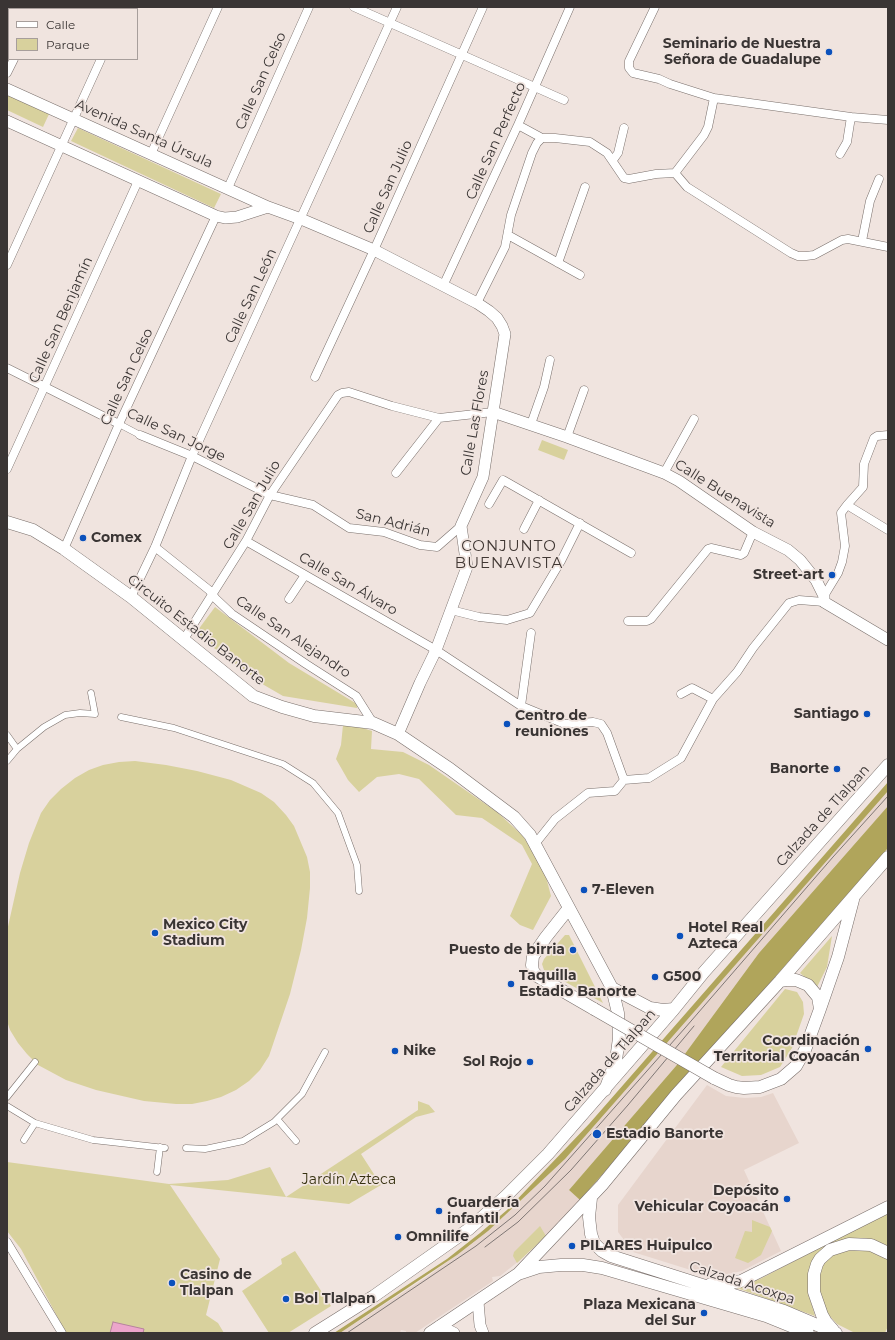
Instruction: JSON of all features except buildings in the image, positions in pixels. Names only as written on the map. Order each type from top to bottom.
[{"type":"main road","name":"Circuito Estadio Banorte","points":[[7,522],[33,530],[64,549],[131,597],[253,696],[282,707],[314,716],[373,723],[398,734],[450,768],[503,808],[525,828],[612,988],[618,1013],[619,1038],[616,1060],[605,1090]]},
{"type":"main road","name":"Calzada de Tlalpan","points":[[315,1333],[374,1296],[469,1229],[506,1196],[548,1154],[605,1090],[704,972],[888,765]]},
{"type":"main road","points":[[430,1333],[518,1274],[591,1198],[676,1095],[780,981],[888,857]]},
{"type":"main road","points":[[569,908],[533,956],[533,971],[537,976],[714,1078],[729,1085],[744,1088],[760,1087],[780,1080],[792,1071],[800,1060],[810,1040],[838,957],[853,897]]},
{"type":"main road","points":[[780,981],[796,980],[808,985],[818,997],[820,1010]]},
{"type":"main road","points":[[612,988],[650,1008],[663,1010],[674,1009]]},
{"type":"main road","name":"Calzada Acoxpa","points":[[591,1198],[590,1234],[594,1244],[611,1256],[784,1311],[836,1333]]},
{"type":"main road","points":[[699,1284],[721,1285],[741,1280],[888,1207]]},
{"type":"main road","points":[[836,1333],[826,1322],[816,1300],[814,1274],[820,1259],[830,1250],[849,1244],[871,1245],[888,1253]]},
{"type":"main road","name":"Calzada Acoxpa","points":[[518,1274],[539,1267],[561,1265],[584,1265],[602,1268],[766,1316],[808,1333]]},
{"type":"street","points":[[151,154],[218,7]]},
{"type":"street","name":"Calle San Celso","points":[[228,188],[309,7]]},
{"type":"street","points":[[354,7],[564,100]]},
{"type":"street","name":"Calle San León","points":[[131,597],[155,547],[192,456],[397,7]]},
{"type":"street","name":"Calle San Julio","points":[[314,377],[374,250],[483,7]]},
{"type":"street","name":"Calle San Perfecto","points":[[443,286],[518,125],[570,7]]},
{"type":"street","points":[[655,7],[629,61],[629,68],[633,73],[659,79],[714,98],[851,117],[888,120]]},
{"type":"street","points":[[7,74],[14,60]]},
{"type":"street","points":[[7,265],[101,60]]},
{"type":"street","name":"Avenida Santa Úrsula","points":[[7,89],[268,207],[301,219],[374,250],[477,303]]},
{"type":"street","points":[[675,173],[706,131],[711,119],[714,98]]},
{"type":"street","points":[[840,154],[847,142],[851,117]]},
{"type":"street","points":[[7,121],[216,216],[225,218],[237,217],[268,207]]},
{"type":"street","points":[[518,125],[542,138],[590,142],[600,147],[613,160],[624,178],[629,179],[656,174],[675,173]]},
{"type":"street","points":[[613,160],[618,153],[624,128]]},
{"type":"street","points":[[477,303],[505,247],[511,215],[532,153],[537,143],[542,138]]},
{"type":"street","points":[[675,173],[687,187],[791,253],[806,256],[814,254],[842,240],[848,239],[888,247]]},
{"type":"street","points":[[862,241],[870,201],[879,179]]},
{"type":"street","name":"Calle San Benjamín","points":[[7,469],[138,181]]},
{"type":"street","points":[[558,263],[585,187]]},
{"type":"street","name":"Calle San Celso","points":[[64,549],[119,424],[216,216]]},
{"type":"street","points":[[508,235],[580,275]]},
{"type":"street","name":"Calle Las Flores","points":[[461,526],[483,477],[505,334],[497,318],[477,303]]},
{"type":"street","points":[[531,424],[544,387],[550,360]]},
{"type":"street","name":"Calle San Jorge","points":[[7,368],[119,424],[192,456],[270,495]]},
{"type":"street","points":[[567,437],[584,390]]},
{"type":"street","name":"Calle San Julio","points":[[184,639],[246,541],[270,495],[338,395],[349,392],[392,406],[439,418]]},
{"type":"street","points":[[396,474],[439,418],[493,412]]},
{"type":"street","name":"Calle Buenavista","points":[[493,412],[567,437],[664,473],[679,481],[753,532],[788,550],[816,580],[824,599]]},
{"type":"street","points":[[664,473],[694,419]]},
{"type":"street","points":[[824,599],[838,573],[842,562],[845,546],[841,513],[864,487],[864,464],[874,438],[877,436],[888,435]]},
{"type":"street","points":[[489,504],[503,480],[631,553]]},
{"type":"street","name":"San Adrián","points":[[270,495],[313,505],[349,528],[384,532],[420,545],[437,547],[461,526]]},
{"type":"street","points":[[524,529],[539,500]]},
{"type":"street","points":[[847,505],[888,530]]},
{"type":"street","points":[[452,610],[479,617],[507,620],[530,613],[561,561],[580,523]]},
{"type":"street","points":[[398,734],[436,650],[467,567],[461,526]]},
{"type":"street","points":[[628,621],[647,621],[651,618],[708,549],[711,548],[741,554],[744,553],[753,532]]},
{"type":"street","name":"Calle San Álvaro","points":[[246,541],[436,650],[522,706],[565,724],[592,722],[601,724],[607,732],[624,780]]},
{"type":"street","name":"Calle San Alejandro","points":[[155,547],[208,590],[232,614],[356,696],[373,723]]},
{"type":"street","points":[[289,599],[305,575]]},
{"type":"street","points":[[535,844],[554,819],[588,793],[615,792],[624,780],[649,778],[681,758],[713,699],[737,672],[753,648],[789,603],[799,600],[824,599],[888,640]]},
{"type":"street","points":[[522,706],[531,634]]},
{"type":"street","points":[[681,694],[692,688],[713,699]]},
{"type":"street","points":[[7,761],[17,749],[44,727],[65,714],[95,714],[91,693]]},
{"type":"street","points":[[121,717],[174,728],[283,764],[313,783],[338,812],[357,865],[359,891]]},
{"type":"street","points":[[7,735],[17,749]]},
{"type":"street","points":[[186,1148],[205,1149],[243,1141],[274,1122],[302,1094],[325,1052]]},
{"type":"street","points":[[7,1096],[35,1062]]},
{"type":"street","points":[[7,1106],[35,1123],[93,1140],[162,1148],[157,1172]]},
{"type":"street","points":[[277,1119],[296,1141]]},
{"type":"street","points":[[24,1140],[35,1123]]},
{"type":"street","points":[[7,1242],[62,1333]]},
{"type":"street","points":[[478,1302],[480,1325],[483,1333]]},
{"type":"street","points":[[440,1326],[454,1333]]},
{"type":"shaded area","points":[[888,782],[888,791],[565,1159],[488,1231],[457,1255],[340,1333],[334,1333],[447,1259],[507,1210],[589,1124]]},
{"type":"shaded area","points":[[888,791],[888,806],[759,953],[676,1066],[569,1190],[580,1200],[546,1236],[500,1276],[492,1277],[493,1281],[415,1333],[406,1333],[406,1331],[401,1330],[400,1333],[340,1333],[425,1278],[473,1243],[565,1159]]},
{"type":"shaded area","points":[[888,806],[888,848],[580,1200],[569,1190],[676,1066],[759,953]]},
{"type":"shaded area","points":[[707,1085],[726,1096],[745,1098],[761,1097],[773,1093],[799,1143],[744,1170],[781,1251],[742,1271],[713,1277],[633,1252],[618,1232],[618,1205]]},
{"type":"shaded area","points":[[113,1322],[144,1329],[143,1333],[110,1333]]},
{"type":"green space","points":[[7,95],[49,114],[43,127],[7,110]]},
{"type":"green space","points":[[78,128],[221,194],[214,208],[71,141]]},
{"type":"green space","points":[[542,440],[568,450],[564,460],[538,450]]},
{"type":"green space","points":[[215,607],[289,663],[357,704],[357,708],[283,696],[264,685],[195,634]]},
{"type":"green space","points":[[343,725],[357,726],[372,731],[371,749],[403,752],[429,765],[497,812],[523,836],[545,873],[551,896],[533,930],[520,925],[510,916],[532,864],[522,845],[482,818],[456,815],[419,779],[399,774],[377,777],[359,792],[348,780],[336,759],[341,745]]},
{"type":"green space","name":"Mexico City Stadium","points":[[135,761],[197,771],[231,780],[261,793],[274,802],[294,826],[307,857],[310,872],[307,918],[301,950],[290,994],[269,1056],[260,1070],[249,1081],[236,1090],[221,1097],[192,1104],[144,1101],[96,1090],[66,1080],[38,1065],[27,1054],[10,1030],[7,1021],[7,931],[20,873],[29,843],[41,813],[50,800],[61,789],[75,778],[89,770],[103,765]]},
{"type":"green space","points":[[565,935],[569,935],[603,1003],[544,970],[542,964],[544,959]]},
{"type":"green space","points":[[832,936],[827,967],[817,987],[800,973]]},
{"type":"green space","points":[[785,989],[797,992],[803,1002],[804,1014],[792,1048],[780,1067],[761,1075],[742,1076],[721,1067]]},
{"type":"green space","name":"Jardín Azteca","points":[[418,1101],[429,1105],[435,1112],[416,1117],[361,1154],[381,1185],[349,1204],[286,1197],[418,1110]]},
{"type":"green space","points":[[7,1162],[169,1184],[228,1180],[270,1167],[286,1197],[170,1185],[220,1259],[206,1315],[218,1323],[224,1333],[66,1333],[21,1249],[7,1231]]},
{"type":"green space","points":[[888,1212],[888,1246],[865,1238],[847,1239],[822,1251],[812,1261],[809,1274],[809,1295],[815,1316],[734,1287],[760,1279]]},
{"type":"green space","points":[[752,1220],[770,1227],[772,1231],[761,1255],[748,1263],[735,1258],[745,1231],[752,1232]]},
{"type":"green space","points":[[540,1226],[546,1236],[517,1263],[513,1256],[514,1252]]},
{"type":"green space","points":[[849,1249],[866,1250],[884,1256],[888,1260],[888,1326],[885,1333],[855,1333],[837,1324],[827,1313],[818,1290],[819,1269],[831,1254]]},
{"type":"green space","name":"Bol Tlalpan","points":[[295,1251],[331,1306],[288,1333],[269,1333],[242,1291],[282,1264],[281,1259]]},
{"type":"tram line","points":[[347,1333],[476,1246],[515,1215],[545,1186],[888,796]]},
{"type":"tram line","points":[[485,1247],[518,1222],[571,1170],[694,1026]]},
{"type":"place","name":"Seminario de Nuestra Señora de Guadalupe","points":[[829,52]]},
{"type":"place","name":"Comex","points":[[83,538]]},
{"type":"place","name":"Street-art","points":[[832,575]]},
{"type":"place","name":"Santiago","points":[[867,714]]},
{"type":"place","name":"Centro de reuniones","points":[[507,724]]},
{"type":"place","name":"Banorte","points":[[837,769]]},
{"type":"place","name":"7-Eleven","points":[[584,890]]},
{"type":"place","name":"Mexico City Stadium","points":[[155,933]]},
{"type":"place","name":"Hotel Real Azteca","points":[[680,936]]},
{"type":"place","name":"Puesto de birria","points":[[573,950]]},
{"type":"place","name":"G500","points":[[655,977]]},
{"type":"place","name":"Taquilla Estadio Banorte","points":[[511,984]]},
{"type":"place","name":"Coordinación Territorial Coyoacán","points":[[868,1049]]},
{"type":"place","name":"Nike","points":[[395,1051]]},
{"type":"place","name":"Sol Rojo","points":[[530,1062]]},
{"type":"place","name":"Estadio Banorte","points":[[597,1134]]},
{"type":"place","name":"Depósito Vehicular Coyoacán","points":[[787,1199]]},
{"type":"place","name":"Guardería infantil","points":[[439,1211]]},
{"type":"place","name":"Omnilife","points":[[398,1237]]},
{"type":"place","name":"PILARES Huipulco","points":[[572,1246]]},
{"type":"place","name":"Casino de Tlalpan","points":[[172,1283]]},
{"type":"place","name":"Bol Tlalpan","points":[[286,1299]]},
{"type":"place","name":"Plaza Mexicana del Sur","points":[[704,1313]]},
{"type":"district","name":"CONJUNTO BUENAVISTA","points":[[509,556]]}]
